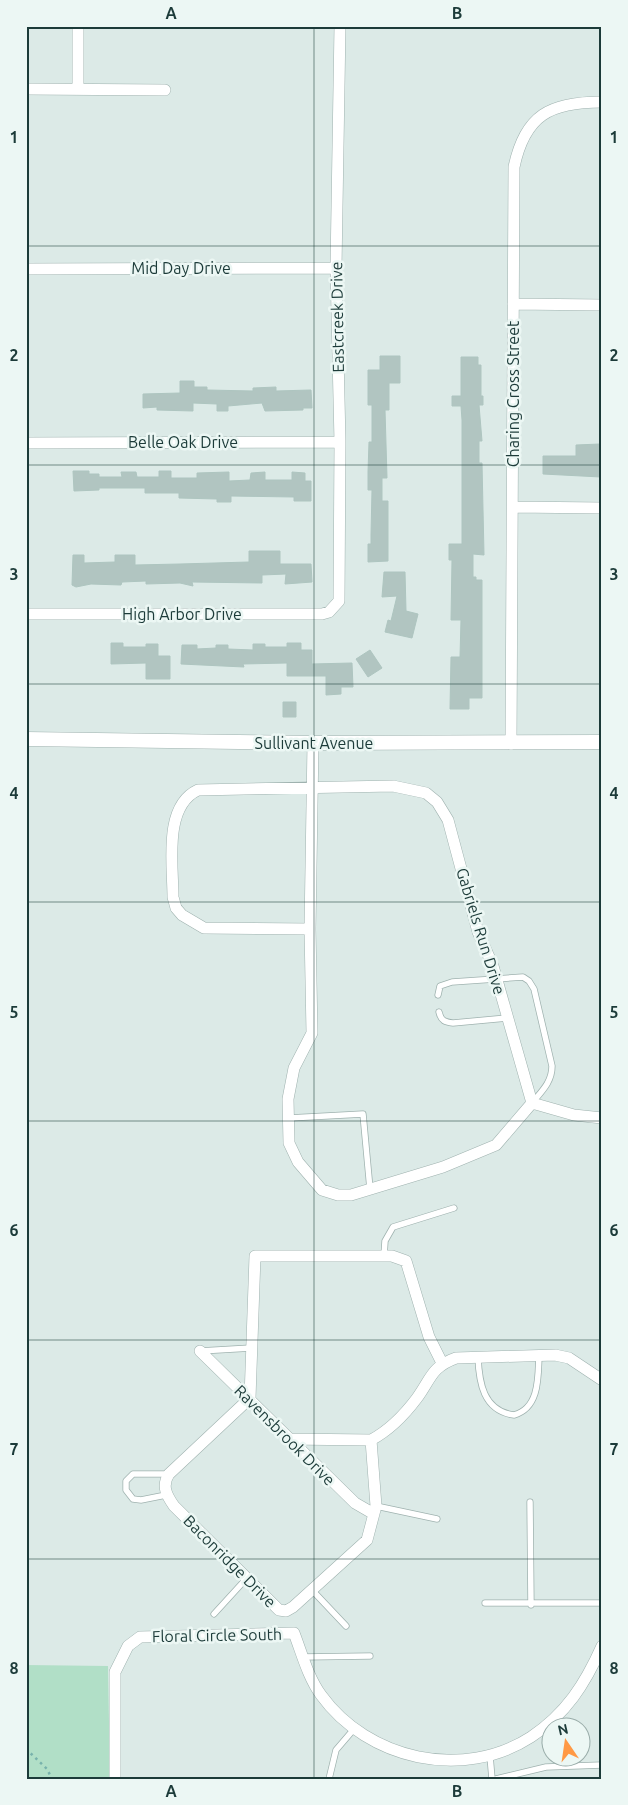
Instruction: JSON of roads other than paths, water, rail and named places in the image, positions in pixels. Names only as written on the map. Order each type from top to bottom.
[{"type":"street","points":[[78,26],[78,89]]},
{"type":"street","name":"Eastcreek Drive","points":[[336,607],[340,594],[340,442],[336,268],[340,26]]},
{"type":"street","points":[[26,89],[165,90]]},
{"type":"street","name":"Charing Cross Street","points":[[511,744],[514,167],[518,149],[535,120],[554,108],[602,102]]},
{"type":"street","name":"Mid Day Drive","points":[[26,269],[336,268]]},
{"type":"street","points":[[513,304],[602,305]]},
{"type":"street","name":"Belle Oak Drive","points":[[26,443],[340,442]]},
{"type":"street","points":[[513,508],[602,508]]},
{"type":"street","name":"High Arbor Drive","points":[[26,614],[322,614],[336,607]]},
{"type":"street","name":"Sullivant Avenue","points":[[26,739],[313,743],[511,744],[602,742]]},
{"type":"street","points":[[313,743],[310,928],[312,1033],[294,1068],[288,1099],[290,1143],[298,1162],[322,1190],[338,1196],[351,1195],[443,1167],[496,1145],[532,1103],[574,1115],[602,1118]]},
{"type":"street","name":"Gabriels Run Drive","points":[[310,928],[204,928],[191,923],[176,908],[173,898],[173,834],[176,814],[182,801],[198,790],[393,786],[426,793],[437,802],[448,820],[478,932],[496,979],[532,1103]]},
{"type":"street","points":[[166,1495],[165,1487],[169,1474],[250,1398],[255,1256],[384,1256],[406,1261],[429,1337],[442,1363]]},
{"type":"street","name":"Ravensbrook Drive","points":[[200,1351],[250,1398],[287,1439],[354,1504],[375,1510]]},
{"type":"street","points":[[287,1439],[371,1440],[381,1434],[416,1399],[442,1363],[456,1358],[539,1355],[569,1358],[583,1365],[602,1380]]},
{"type":"street","name":"Baconridge Drive","points":[[166,1495],[246,1579],[279,1610],[286,1611],[294,1607],[366,1540],[375,1510],[371,1440]]},
{"type":"street","name":"Floral Circle South","points":[[115,1779],[115,1672],[128,1646],[140,1637],[294,1633],[303,1657],[322,1696],[354,1729],[380,1745],[417,1758],[458,1760],[490,1756],[530,1737],[551,1722],[588,1679],[602,1646]]},
{"type":"lane","points":[[438,995],[440,986],[446,983],[523,977],[529,981],[534,989],[552,1066],[552,1074],[548,1084],[532,1103]]},
{"type":"lane","points":[[439,1012],[445,1022],[453,1023],[507,1018]]},
{"type":"lane","points":[[289,1118],[363,1114],[370,1189]]},
{"type":"lane","points":[[384,1256],[385,1241],[393,1227],[454,1208]]},
{"type":"lane","points":[[200,1351],[251,1348]]},
{"type":"lane","points":[[478,1357],[479,1380],[487,1399],[496,1409],[514,1414],[527,1407],[533,1399],[537,1385],[539,1355]]},
{"type":"lane","points":[[166,1495],[141,1500],[133,1499],[126,1490],[126,1481],[134,1474],[169,1474]]},
{"type":"lane","points":[[530,1502],[531,1605]]},
{"type":"lane","points":[[375,1510],[437,1519]]},
{"type":"lane","points":[[214,1614],[246,1579]]},
{"type":"lane","points":[[312,1590],[346,1626]]},
{"type":"lane","points":[[485,1603],[531,1605],[602,1603]]},
{"type":"lane","points":[[303,1657],[370,1656]]},
{"type":"lane","points":[[329,1779],[336,1750],[354,1729]]},
{"type":"lane","points":[[490,1756],[492,1779]]},
{"type":"lane","points":[[496,1779],[546,1768],[602,1765]]}]
